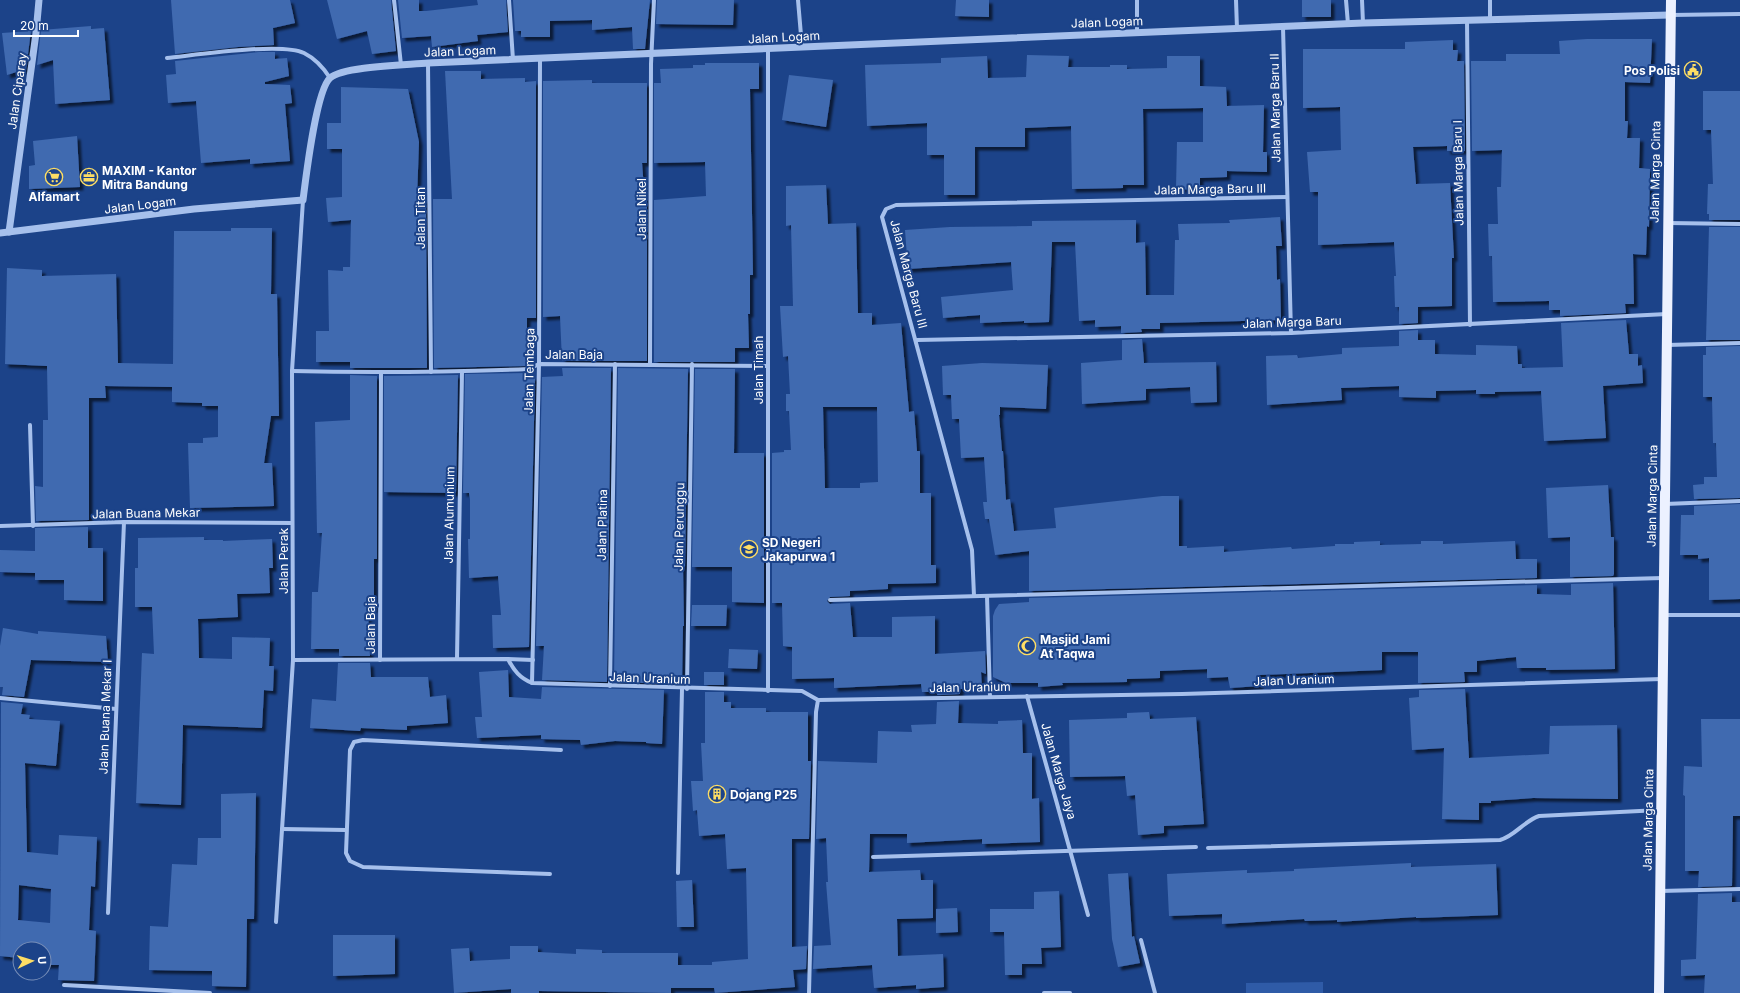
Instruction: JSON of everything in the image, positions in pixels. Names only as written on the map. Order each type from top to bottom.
[{"type":"main road","name":"Jalan Marga Cinta","points":[[1659,993],[1671,8]]},
{"type":"street","name":"Jalan Ciparay","points":[[8,232],[36,33],[38,0]]},
{"type":"street","points":[[394,0],[401,65]]},
{"type":"street","points":[[508,0],[514,60]]},
{"type":"street","name":"Jalan Nikel","points":[[650,364],[652,53],[654,0]]},
{"type":"street","points":[[798,0],[802,48]]},
{"type":"street","points":[[1137,0],[1137,32]]},
{"type":"street","points":[[1236,0],[1237,29]]},
{"type":"street","points":[[1346,0],[1348,24]]},
{"type":"street","points":[[1362,0],[1363,23]]},
{"type":"street","points":[[1490,0],[1490,20]]},
{"type":"street","name":"Jalan Logam","points":[[330,78],[341,72],[428,63],[802,48],[854,44],[1137,32],[1363,23],[1490,20],[1671,8]]},
{"type":"street","points":[[1671,8],[1740,14]]},
{"type":"street","name":"Jalan Marga Baru I","points":[[1467,20],[1470,325]]},
{"type":"street","name":"Jalan Marga Baru II","points":[[1283,27],[1291,333]]},
{"type":"street","points":[[167,58],[284,48],[303,52],[320,63],[330,78],[325,85],[315,124],[303,200]]},
{"type":"street","name":"Jalan Timah","points":[[768,49],[768,690]]},
{"type":"street","name":"Jalan Tembaga","points":[[532,683],[539,364],[540,59]]},
{"type":"street","name":"Jalan Titan","points":[[428,63],[430,372]]},
{"type":"street","name":"Jalan Marga Baru III","points":[[974,596],[972,550],[917,340],[882,217],[886,209],[904,205],[1287,197]]},
{"type":"street","name":"Jalan Logam","points":[[0,233],[194,209],[303,200]]},
{"type":"street","name":"Jalan Perak","points":[[276,922],[293,660],[292,372],[303,200]]},
{"type":"street","points":[[1668,224],[1740,224]]},
{"type":"street","name":"Jalan Marga Baru","points":[[917,340],[1291,333],[1667,314]]},
{"type":"street","points":[[1667,345],[1740,343]]},
{"type":"street","name":"Jalan Baja","points":[[292,372],[462,372],[530,369],[539,364],[692,364],[768,366]]},
{"type":"street","name":"Jalan Platina","points":[[610,686],[615,364]]},
{"type":"street","name":"Jalan Perunggu","points":[[678,874],[685,689],[692,364]]},
{"type":"street","name":"Jalan Alumunium","points":[[457,658],[462,372]]},
{"type":"street","name":"Jalan Baja","points":[[380,660],[381,373]]},
{"type":"street","points":[[30,425],[33,526]]},
{"type":"street","points":[[1665,504],[1740,501]]},
{"type":"street","name":"Jalan Buana Mekar","points":[[0,526],[124,522],[292,523]]},
{"type":"street","name":"Jalan Buana Mekar I","points":[[108,913],[124,522]]},
{"type":"street","points":[[830,600],[1664,578]]},
{"type":"street","points":[[987,596],[990,697]]},
{"type":"street","points":[[1663,615],[1740,615]]},
{"type":"street","points":[[293,660],[457,658],[533,660]]},
{"type":"street","points":[[508,659],[513,670],[521,678],[532,683]]},
{"type":"street","name":"Jalan Uranium","points":[[532,683],[685,689],[802,691],[818,700],[1190,693],[1662,679]]},
{"type":"street","name":"Jalan Marga Jaya","points":[[1027,696],[1088,915]]},
{"type":"street","points":[[0,698],[116,709]]},
{"type":"street","points":[[809,993],[816,712],[818,700]]},
{"type":"street","points":[[550,874],[363,867],[350,861],[346,853],[346,830],[350,750],[354,742],[363,740],[561,750]]},
{"type":"street","points":[[1208,848],[1500,840],[1507,838],[1530,820],[1539,816],[1661,810]]},
{"type":"street","points":[[282,829],[346,830]]},
{"type":"street","points":[[873,857],[1196,847]]},
{"type":"street","points":[[1660,891],[1740,889]]},
{"type":"street","points":[[1141,940],[1156,993]]},
{"type":"street","points":[[64,985],[210,993]]},
{"type":"street","points":[[1044,993],[1070,993]]},
{"type":"shaded area","points":[[1323,982],[1323,993],[1246,993],[1246,983]]},
{"type":"building","points":[[171,0],[290,0],[295,23],[273,28],[274,45],[238,47],[175,54]]},
{"type":"building","points":[[327,0],[391,0],[396,51],[372,54],[367,31],[337,39]]},
{"type":"building","points":[[398,0],[419,0],[419,11],[426,11],[478,5],[477,0],[506,0],[508,32],[477,35],[478,41],[432,47],[431,36],[402,38]]},
{"type":"building","points":[[513,0],[650,0],[645,49],[633,49],[632,27],[592,30],[592,20],[550,21],[550,37],[521,37],[521,31],[515,31]]},
{"type":"building","points":[[657,0],[734,0],[733,25],[656,24]]},
{"type":"building","points":[[956,0],[989,0],[989,17],[955,16]]},
{"type":"building","points":[[1302,0],[1331,0],[1331,17],[1302,17]]},
{"type":"building","points":[[91,26],[91,29],[104,28],[110,100],[55,104],[53,60],[37,65],[41,30]]},
{"type":"building","points":[[31,31],[26,69],[7,75],[2,33]]},
{"type":"building","points":[[1587,39],[1652,39],[1650,83],[1625,82],[1625,121],[1628,121],[1627,138],[1640,138],[1639,168],[1650,169],[1649,227],[1647,226],[1646,255],[1633,254],[1634,304],[1625,304],[1626,313],[1560,316],[1560,310],[1549,310],[1549,301],[1493,302],[1492,256],[1489,256],[1488,224],[1498,224],[1497,187],[1501,187],[1502,150],[1472,151],[1471,61],[1506,61],[1506,54],[1560,54],[1559,41]]},
{"type":"building","points":[[1453,40],[1453,50],[1458,50],[1457,61],[1464,61],[1465,151],[1447,151],[1447,146],[1413,147],[1416,184],[1450,183],[1454,258],[1452,258],[1452,306],[1418,307],[1418,323],[1399,324],[1399,307],[1395,307],[1394,276],[1396,276],[1394,242],[1318,245],[1318,192],[1310,192],[1307,152],[1341,150],[1340,107],[1303,108],[1303,49],[1405,49],[1405,42]]},
{"type":"building","points":[[259,52],[275,52],[275,59],[287,58],[289,76],[265,82],[265,84],[290,85],[292,103],[285,104],[290,161],[250,164],[250,159],[201,163],[196,101],[168,103],[166,75],[176,74],[175,61]]},
{"type":"building","points":[[1027,55],[1069,56],[1068,67],[1110,67],[1110,65],[1127,65],[1127,69],[1167,68],[1167,56],[1200,56],[1200,86],[1226,87],[1227,106],[1264,105],[1263,152],[1267,152],[1267,172],[1227,171],[1227,177],[1200,178],[1200,190],[1176,189],[1177,142],[1203,142],[1203,108],[1143,109],[1144,185],[1123,185],[1123,188],[1072,189],[1071,126],[1025,128],[1025,147],[975,147],[975,195],[944,195],[944,155],[927,155],[927,123],[867,126],[865,65],[941,63],[941,58],[987,56],[988,78],[1026,77]]},
{"type":"building","points":[[705,63],[759,63],[759,89],[750,89],[753,275],[750,275],[750,314],[748,314],[749,348],[735,348],[735,362],[654,362],[654,200],[706,196],[705,162],[654,163],[654,83],[661,83],[660,69],[693,68],[693,65],[705,65]]},
{"type":"building","points":[[445,71],[481,71],[481,79],[525,78],[525,82],[536,81],[536,318],[527,318],[527,366],[434,368],[433,199],[452,199]]},
{"type":"building","points":[[789,75],[833,80],[826,127],[782,120]]},
{"type":"building","points":[[592,80],[592,83],[647,83],[647,163],[642,163],[645,200],[647,200],[647,361],[562,361],[560,316],[543,317],[543,81]]},
{"type":"building","points":[[341,87],[408,89],[419,142],[417,199],[426,199],[427,368],[350,368],[350,362],[316,362],[316,331],[329,331],[328,270],[343,271],[343,267],[350,267],[351,220],[328,222],[326,198],[342,197],[342,149],[327,149],[327,123],[341,123]]},
{"type":"building","points":[[1703,91],[1740,91],[1740,220],[1709,220],[1709,214],[1707,214],[1708,184],[1713,184],[1711,130],[1703,130]]},
{"type":"building","points":[[77,136],[80,187],[29,189],[29,166],[35,165],[33,141]]},
{"type":"building","points":[[826,185],[828,224],[856,223],[858,313],[872,313],[872,325],[901,323],[909,412],[914,411],[917,451],[920,451],[920,493],[931,493],[931,565],[936,565],[936,583],[888,584],[888,589],[850,591],[850,596],[830,597],[827,601],[830,604],[850,603],[853,637],[892,637],[892,617],[935,616],[935,654],[985,651],[986,674],[981,672],[982,688],[960,689],[960,694],[937,695],[938,692],[922,692],[921,684],[834,688],[834,678],[792,679],[792,647],[783,646],[782,603],[772,603],[772,453],[791,450],[789,411],[786,411],[786,394],[790,394],[788,356],[783,357],[780,306],[793,306],[791,225],[786,226],[786,186]],"holes":[[[823,407],[877,407],[878,482],[860,483],[860,488],[825,488]]]},
{"type":"building","points":[[1280,217],[1282,246],[1276,246],[1277,280],[1280,279],[1281,320],[1160,323],[1160,329],[1141,329],[1142,332],[1121,333],[1121,326],[1095,327],[1095,320],[1079,321],[1075,242],[1052,242],[1049,322],[1024,323],[1024,321],[980,323],[980,315],[943,318],[941,297],[1013,290],[1011,262],[908,269],[905,230],[950,227],[1032,226],[1032,221],[1136,220],[1136,243],[1145,242],[1146,295],[1174,295],[1175,240],[1179,240],[1178,224],[1230,223],[1229,220]]},
{"type":"building","points":[[1709,227],[1740,227],[1740,340],[1706,340]]},
{"type":"building","points":[[231,228],[272,228],[271,294],[277,294],[279,416],[271,416],[264,463],[272,463],[274,506],[190,508],[188,443],[203,443],[203,438],[218,437],[218,406],[202,406],[202,403],[172,402],[172,387],[105,386],[106,398],[89,398],[89,520],[36,521],[35,486],[43,487],[43,420],[48,420],[47,366],[5,364],[7,268],[42,270],[42,276],[116,274],[118,363],[173,364],[174,231],[231,231]]},
{"type":"building","points":[[1626,320],[1629,354],[1638,354],[1638,366],[1642,365],[1643,383],[1603,386],[1606,438],[1544,441],[1541,391],[1476,394],[1476,390],[1436,391],[1436,398],[1399,397],[1399,386],[1341,388],[1342,400],[1267,405],[1266,356],[1297,355],[1298,358],[1342,354],[1342,348],[1399,346],[1399,331],[1418,330],[1418,340],[1435,340],[1435,354],[1476,355],[1476,345],[1517,346],[1518,364],[1522,364],[1522,368],[1563,367],[1561,323]]},
{"type":"building","points":[[1142,339],[1144,363],[1216,362],[1217,402],[1191,403],[1190,387],[1146,389],[1146,400],[1082,404],[1081,363],[1122,360],[1122,340]]},
{"type":"building","points":[[1740,346],[1740,498],[1694,499],[1693,485],[1704,484],[1704,477],[1717,477],[1716,443],[1713,443],[1712,397],[1703,397],[1703,355],[1706,355],[1706,347]]},
{"type":"building","points":[[982,363],[1048,365],[1046,409],[1000,407],[999,415],[1006,500],[1010,499],[1014,531],[1056,528],[1054,508],[1162,496],[1179,496],[1179,546],[1187,546],[1187,548],[1224,546],[1224,552],[1291,547],[1292,549],[1335,546],[1335,544],[1354,544],[1354,542],[1380,541],[1380,545],[1421,544],[1421,541],[1443,541],[1443,544],[1515,541],[1516,559],[1537,559],[1537,578],[1029,591],[1029,551],[995,555],[989,519],[985,519],[983,502],[987,502],[984,457],[961,458],[959,419],[952,419],[951,395],[943,395],[942,366]]},
{"type":"building","points":[[562,368],[611,368],[607,682],[542,680],[544,646],[536,646],[542,377],[563,376]]},
{"type":"building","points":[[618,368],[688,369],[685,567],[683,567],[684,626],[682,684],[614,682]]},
{"type":"building","points":[[695,369],[735,369],[734,453],[764,453],[764,603],[732,602],[732,567],[692,567]]},
{"type":"building","points":[[527,373],[527,377],[535,377],[529,647],[493,648],[492,615],[501,615],[498,576],[469,578],[468,539],[470,539],[470,499],[469,493],[463,493],[465,374]]},
{"type":"building","points":[[350,375],[377,376],[377,559],[374,559],[374,609],[368,609],[370,656],[339,656],[339,649],[311,649],[312,592],[318,592],[322,533],[317,533],[315,422],[350,420]]},
{"type":"building","points":[[458,375],[456,493],[384,492],[384,376]]},
{"type":"building","points":[[1608,485],[1611,537],[1614,537],[1614,574],[1613,576],[1570,577],[1570,537],[1548,538],[1546,488]]},
{"type":"building","points":[[1740,504],[1740,599],[1709,600],[1709,558],[1698,559],[1698,555],[1680,555],[1681,515],[1694,515],[1694,506]]},
{"type":"building","points":[[88,527],[88,548],[103,548],[103,601],[64,600],[64,580],[35,580],[35,573],[0,572],[0,550],[35,551],[35,528]]},
{"type":"building","points":[[204,537],[204,540],[223,541],[272,539],[273,568],[269,568],[270,593],[237,594],[238,617],[198,619],[199,658],[232,659],[232,637],[270,638],[269,666],[274,666],[273,691],[264,690],[262,728],[183,725],[181,805],[136,803],[142,653],[154,654],[152,607],[135,607],[135,568],[138,568],[138,538]]},
{"type":"building","points":[[1613,583],[1615,669],[1546,670],[1546,668],[1517,668],[1516,657],[1477,661],[1477,672],[1464,672],[1465,682],[1418,683],[1418,652],[1382,652],[1382,670],[1259,675],[1260,686],[1230,688],[1228,677],[1207,678],[1207,669],[1160,671],[1160,678],[1127,679],[1127,682],[1062,683],[1063,685],[1038,687],[1038,683],[1006,683],[993,677],[993,616],[995,610],[999,604],[1029,602],[1029,598],[1537,585],[1537,594],[1571,595],[1571,584]]},
{"type":"building","points":[[692,605],[727,605],[726,626],[691,626]]},
{"type":"building","points":[[3,628],[38,634],[38,631],[106,636],[108,662],[31,660],[24,697],[2,695],[3,687],[0,687],[0,646]]},
{"type":"building","points":[[729,649],[758,650],[757,669],[728,668]]},
{"type":"building","points":[[338,663],[370,663],[371,677],[428,677],[430,697],[446,695],[448,723],[407,726],[407,730],[361,728],[360,731],[310,728],[312,699],[336,701]]},
{"type":"building","points":[[508,670],[509,697],[541,699],[542,687],[664,690],[662,744],[615,741],[581,745],[580,740],[541,739],[541,735],[477,738],[475,717],[482,717],[479,672]]},
{"type":"building","points":[[704,672],[724,672],[724,685],[704,685]]},
{"type":"building","points":[[1465,689],[1469,758],[1549,754],[1550,726],[1617,725],[1618,799],[1533,798],[1491,801],[1491,803],[1479,803],[1479,820],[1442,819],[1444,748],[1412,750],[1409,698],[1419,697],[1419,690]]},
{"type":"building","points":[[705,692],[724,692],[724,702],[731,702],[731,708],[766,708],[766,712],[808,712],[808,761],[811,761],[809,839],[792,839],[792,947],[807,946],[806,969],[793,970],[795,987],[715,993],[714,988],[671,988],[671,993],[539,991],[539,993],[511,993],[511,989],[454,993],[451,949],[469,948],[470,961],[510,959],[510,946],[538,946],[538,952],[576,954],[576,949],[602,950],[602,953],[678,953],[678,965],[712,965],[712,962],[748,959],[746,868],[727,869],[725,834],[699,836],[697,810],[693,811],[691,781],[703,781],[701,743],[705,743]]},
{"type":"building","points":[[959,701],[958,723],[998,724],[998,721],[1022,720],[1023,753],[1032,753],[1032,799],[1039,798],[1040,842],[982,844],[982,839],[907,843],[907,834],[870,834],[869,872],[920,870],[921,880],[933,880],[933,918],[897,919],[898,956],[943,954],[944,987],[916,989],[916,985],[874,988],[872,965],[813,969],[814,946],[831,945],[826,882],[828,882],[826,838],[816,839],[818,761],[877,763],[878,731],[912,732],[911,725],[936,724],[937,702]]},
{"type":"building","points":[[1,702],[23,704],[21,714],[30,715],[29,719],[60,721],[56,766],[25,763],[27,852],[58,855],[59,835],[97,837],[95,887],[91,886],[89,930],[96,931],[94,981],[58,980],[59,965],[52,965],[52,941],[12,941],[12,957],[0,956]],"holes":[[[19,885],[51,889],[50,923],[18,920]]]},
{"type":"building","points":[[1149,712],[1150,719],[1196,717],[1204,824],[1164,826],[1164,833],[1138,835],[1135,795],[1127,796],[1125,776],[1070,777],[1069,720],[1127,718],[1127,713]]},
{"type":"building","points":[[1701,719],[1740,719],[1740,816],[1733,816],[1732,886],[1698,887],[1699,871],[1685,871],[1685,796],[1683,795],[1684,766],[1702,767]]},
{"type":"building","points":[[256,793],[254,919],[247,919],[246,987],[212,986],[212,971],[149,970],[150,926],[168,927],[172,864],[197,865],[198,838],[221,838],[221,794]]},
{"type":"building","points":[[1411,863],[1411,867],[1496,864],[1498,915],[1416,917],[1337,922],[1337,920],[1305,921],[1304,919],[1222,924],[1222,914],[1169,916],[1167,874],[1247,870],[1247,873],[1294,871],[1294,869]]},
{"type":"building","points":[[1128,873],[1132,937],[1134,936],[1140,963],[1118,967],[1112,939],[1108,874]]},
{"type":"building","points":[[692,880],[694,927],[677,927],[676,881]]},
{"type":"building","points":[[1059,891],[1061,947],[1041,948],[1042,964],[1022,964],[1022,975],[1005,975],[1004,932],[990,932],[990,909],[1034,909],[1034,892]]},
{"type":"building","points":[[1732,893],[1732,902],[1740,902],[1740,993],[1704,993],[1705,975],[1681,976],[1681,960],[1696,959],[1698,894]]},
{"type":"building","points":[[957,908],[958,932],[936,933],[936,909]]},
{"type":"building","points":[[333,935],[395,935],[395,974],[333,976]]},
{"type":"place","name":"Pos Polisi","points":[[1693,70]]},
{"type":"place","name":"Alfamart","points":[[54,177]]},
{"type":"place","name":"MAXIM - Kantor Mitra Bandung","points":[[89,177]]},
{"type":"place","name":"SD Negeri Jakapurwa 1","points":[[749,549]]},
{"type":"place","name":"Masjid Jami At Taqwa","points":[[1027,646]]},
{"type":"place","name":"Dojang P25","points":[[717,794]]}]
